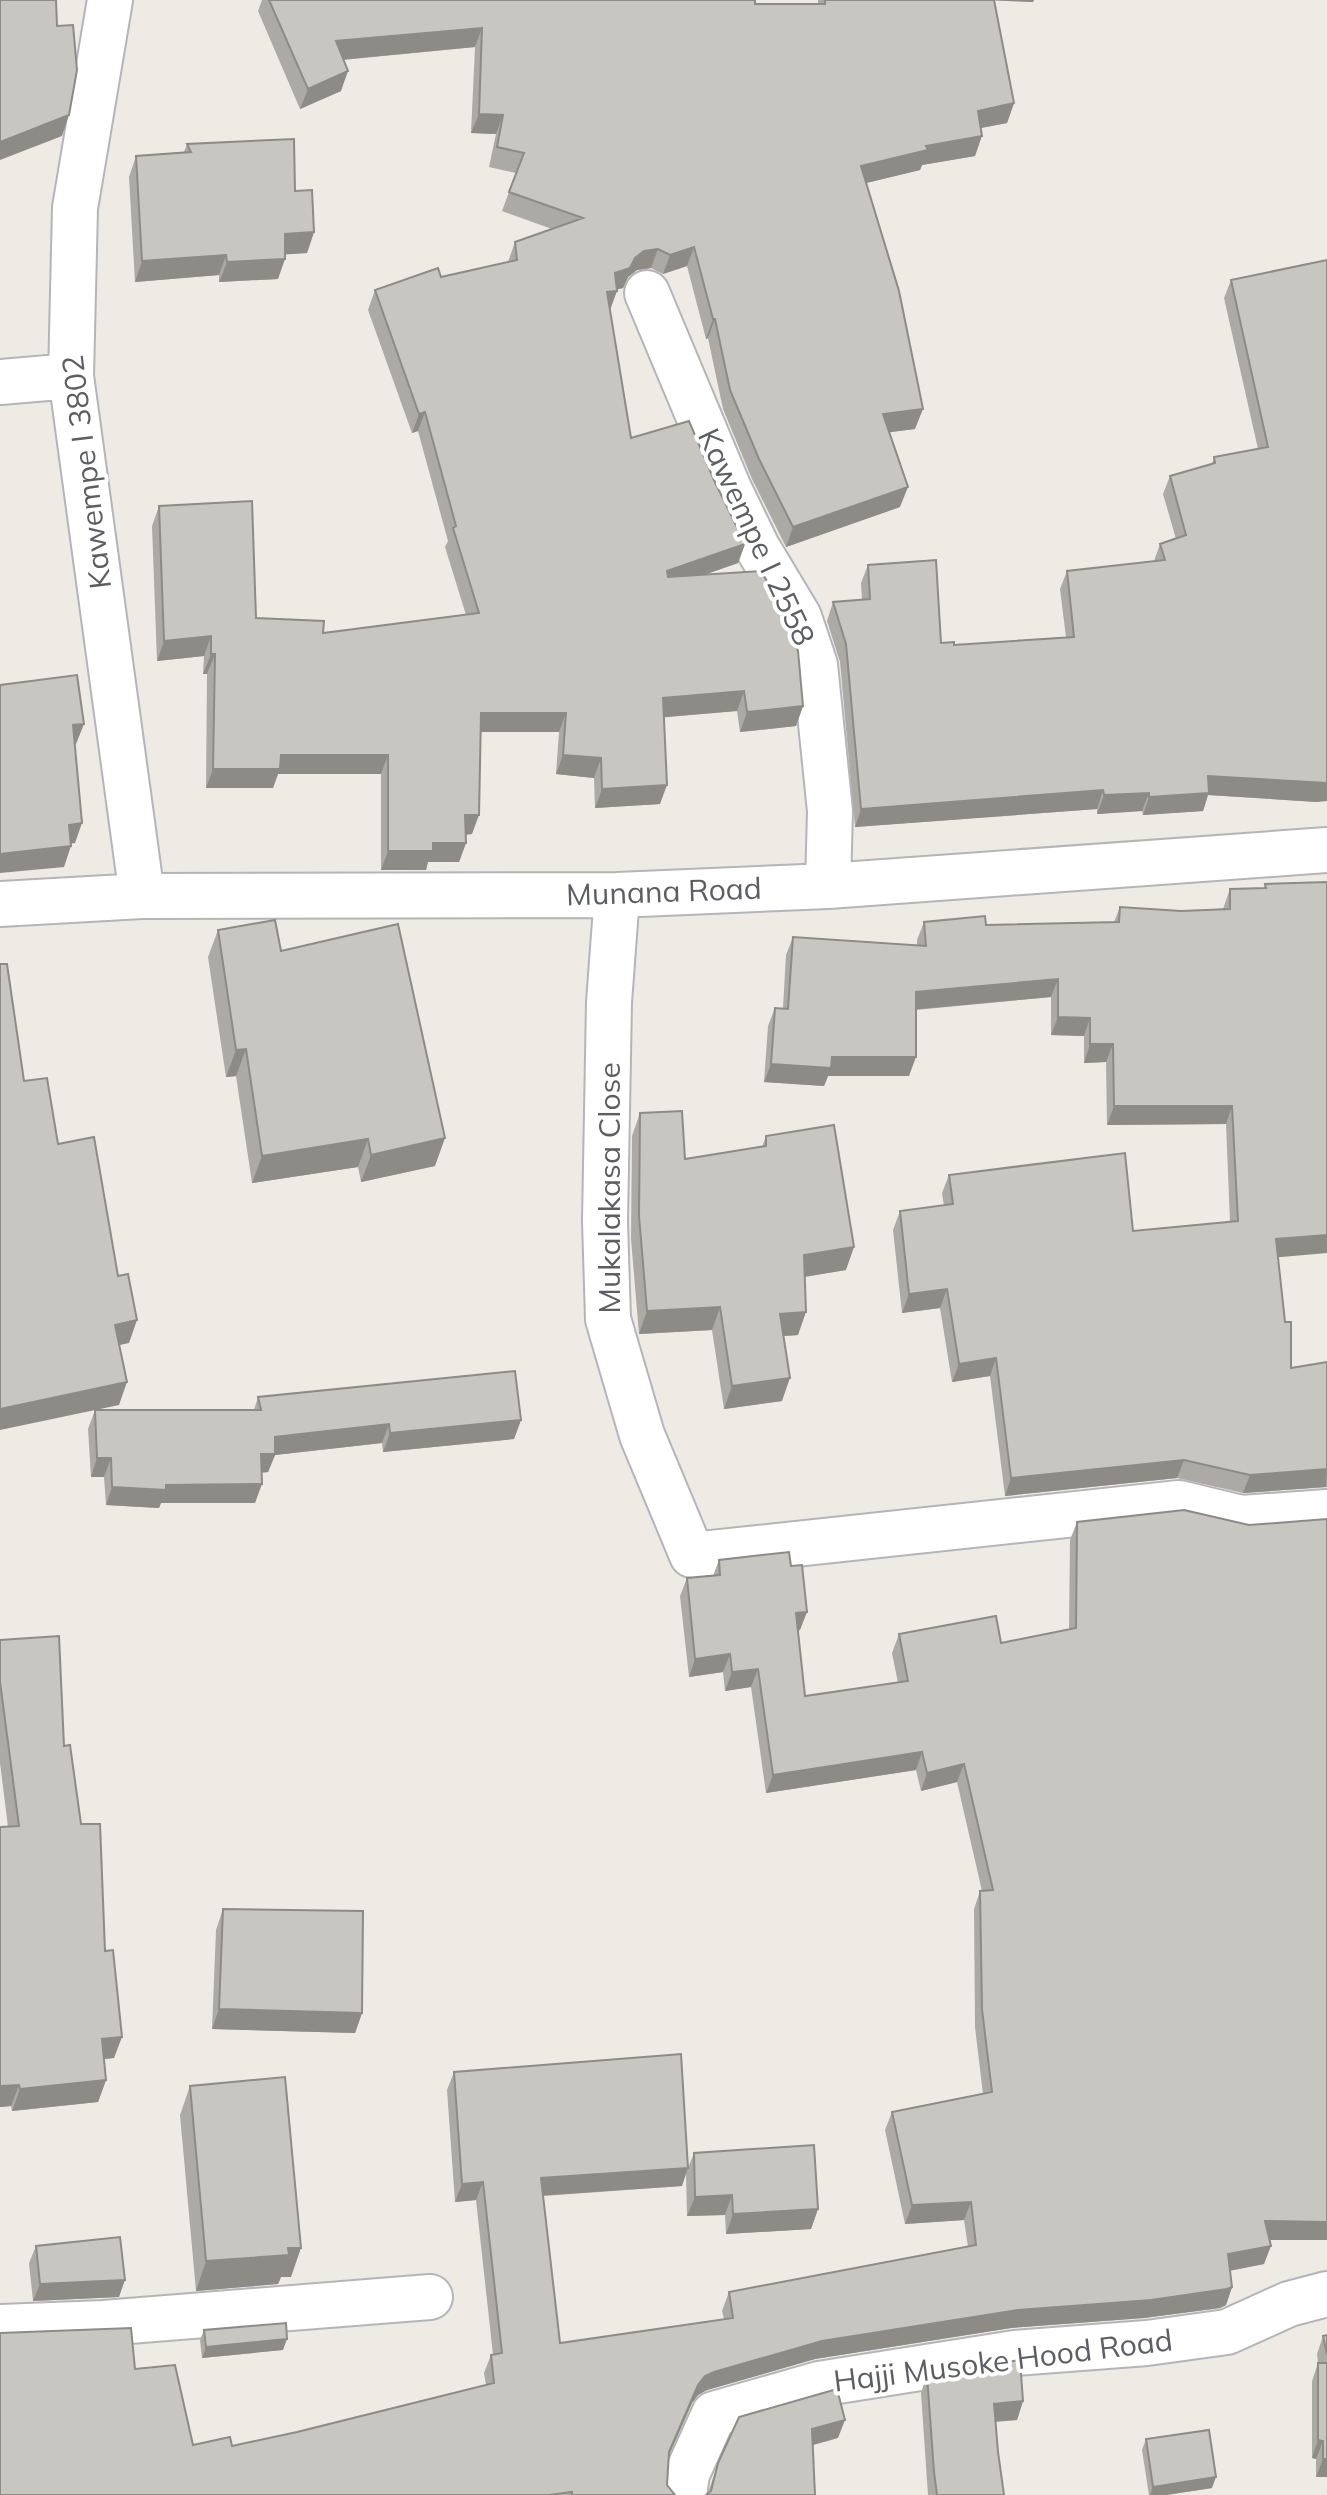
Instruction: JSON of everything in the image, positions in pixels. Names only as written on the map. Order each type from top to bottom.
[{"type":"street","name":"Kawempe I 3802","points":[[110,0],[75,208],[71,376],[142,896]]},
{"type":"street","name":"Kawempe I 2558","points":[[647,293],[729,489],[757,547],[799,617],[815,665],[830,811],[828,886]]},
{"type":"street","points":[[0,382],[71,376]]},
{"type":"street","name":"Munana Road","points":[[0,904],[142,896],[617,895],[828,886],[1327,850]]},
{"type":"street","name":"Mukalakasa Close","points":[[617,895],[609,1002],[605,1221],[608,1319],[642,1435],[692,1555],[1179,1503],[1241,1518],[1327,1512]]},
{"type":"street","name":"Hajji Musoke Hood Road","points":[[684,2495],[687,2474],[714,2414],[834,2382],[1015,2353],[1147,2343],[1227,2332],[1289,2304],[1327,2294]]},
{"type":"street","points":[[0,2327],[104,2323],[430,2297]]},
{"type":"building","points":[[0,0],[56,0],[57,26],[73,25],[77,70],[69,115],[0,142]]},
{"type":"building","points":[[269,0],[755,0],[755,4],[825,4],[825,0],[994,0],[1014,103],[978,111],[982,136],[926,146],[928,150],[861,166],[899,291],[923,409],[883,414],[908,487],[793,527],[759,459],[730,390],[715,319],[694,247],[670,255],[658,249],[644,251],[635,258],[630,268],[615,273],[617,291],[607,292],[631,438],[689,421],[745,544],[667,571],[668,577],[761,571],[783,608],[798,651],[803,706],[747,712],[744,691],[663,698],[667,785],[602,789],[601,758],[563,755],[566,713],[481,713],[479,815],[465,815],[466,843],[433,843],[433,851],[388,851],[388,755],[281,755],[280,769],[213,769],[215,654],[211,654],[211,636],[164,641],[159,506],[252,501],[256,618],[324,621],[323,633],[479,613],[453,528],[456,526],[425,412],[419,414],[375,290],[438,268],[441,277],[517,260],[515,242],[583,218],[509,192],[524,153],[497,147],[503,115],[479,114],[482,28],[336,41],[348,71],[308,89]]},
{"type":"building","points":[[294,139],[295,191],[312,190],[314,232],[285,234],[285,259],[227,262],[226,255],[142,261],[136,156],[191,152],[187,144]]},
{"type":"building","points":[[1327,260],[1327,783],[1208,776],[1209,793],[1149,797],[1149,793],[1104,795],[1103,790],[861,809],[846,644],[833,602],[870,599],[868,565],[936,560],[941,643],[954,642],[954,645],[1074,637],[1067,571],[1165,560],[1160,544],[1186,535],[1170,476],[1215,463],[1214,457],[1268,447],[1231,280]]},
{"type":"building","points":[[77,675],[84,724],[73,725],[82,823],[69,825],[71,846],[0,854],[0,685]]},
{"type":"building","points":[[1327,882],[1327,1235],[1276,1239],[1285,1322],[1291,1322],[1291,1368],[1327,1362],[1327,1469],[1250,1475],[1184,1460],[1011,1478],[996,1358],[959,1364],[947,1289],[909,1294],[900,1211],[953,1204],[949,1175],[1125,1153],[1133,1231],[1238,1221],[1232,1106],[1114,1106],[1113,1044],[1090,1044],[1090,1018],[1058,1017],[1058,979],[916,992],[916,1057],[832,1057],[831,1068],[771,1064],[775,1008],[788,1009],[793,937],[926,946],[924,922],[985,916],[986,925],[1119,922],[1120,907],[1181,911],[1230,909],[1230,889],[1266,888],[1265,884]]},
{"type":"building","points":[[275,920],[281,951],[398,924],[445,1138],[371,1155],[368,1139],[262,1156],[246,1049],[236,1050],[218,930]]},
{"type":"building","points":[[0,964],[7,964],[24,1081],[47,1078],[58,1144],[94,1137],[118,1276],[128,1274],[137,1320],[115,1325],[127,1382],[0,1409]]},
{"type":"building","points":[[682,1111],[685,1159],[766,1146],[766,1136],[834,1125],[854,1247],[804,1255],[806,1312],[780,1314],[790,1378],[732,1386],[720,1307],[647,1311],[639,1216],[640,1113]]},
{"type":"building","points":[[515,1371],[521,1420],[390,1433],[389,1424],[275,1437],[275,1454],[261,1454],[262,1484],[166,1485],[166,1490],[112,1487],[111,1458],[97,1458],[95,1410],[261,1410],[258,1397]]},
{"type":"building","points":[[1184,1510],[1249,1525],[1327,1519],[1327,2222],[1265,2221],[1271,2246],[1228,2254],[1232,2287],[1227,2289],[1151,2300],[1018,2310],[822,2341],[714,2372],[705,2376],[698,2385],[669,2452],[667,2485],[675,2495],[572,2495],[572,2492],[549,2495],[0,2495],[0,2333],[131,2328],[135,2369],[175,2365],[193,2445],[230,2437],[232,2446],[494,2383],[491,2355],[502,2353],[483,2182],[462,2184],[454,2072],[681,2054],[688,2168],[541,2178],[560,2343],[733,2318],[729,2292],[976,2245],[971,2202],[912,2205],[892,2112],[992,2092],[982,2009],[980,1891],[993,1890],[964,1764],[927,1773],[922,1752],[773,1775],[758,1669],[732,1672],[730,1654],[695,1659],[687,1578],[720,1575],[719,1560],[789,1552],[791,1566],[802,1565],[807,1612],[796,1613],[805,1696],[908,1681],[899,1634],[996,1616],[1001,1643],[1076,1628],[1077,1522]]},
{"type":"building","points":[[59,1636],[64,1746],[70,1745],[81,1824],[100,1824],[105,1951],[113,1950],[122,2037],[102,2039],[106,2080],[20,2089],[19,2085],[0,2086],[0,1827],[19,1826],[0,1682],[0,1640]]},
{"type":"building","points":[[223,1909],[363,1911],[362,2013],[219,2009]]},
{"type":"building","points":[[285,2077],[301,2248],[288,2248],[289,2255],[206,2261],[190,2086]]},
{"type":"building","points":[[814,2145],[818,2209],[733,2214],[732,2195],[695,2197],[694,2153]]},
{"type":"building","points":[[120,2237],[125,2280],[40,2284],[36,2246]]},
{"type":"building","points":[[286,2323],[287,2339],[206,2347],[204,2330]]},
{"type":"building","points":[[1020,2360],[1023,2401],[994,2404],[1004,2495],[937,2495],[927,2375]]},
{"type":"building","points":[[1318,2363],[1327,2363],[1327,2459],[1323,2459],[1323,2441],[1318,2440]]},
{"type":"building","points":[[837,2389],[845,2420],[812,2429],[815,2495],[706,2495],[711,2491],[718,2463],[739,2417]]},
{"type":"building","points":[[1209,2430],[1216,2477],[1153,2487],[1146,2439]]}]
